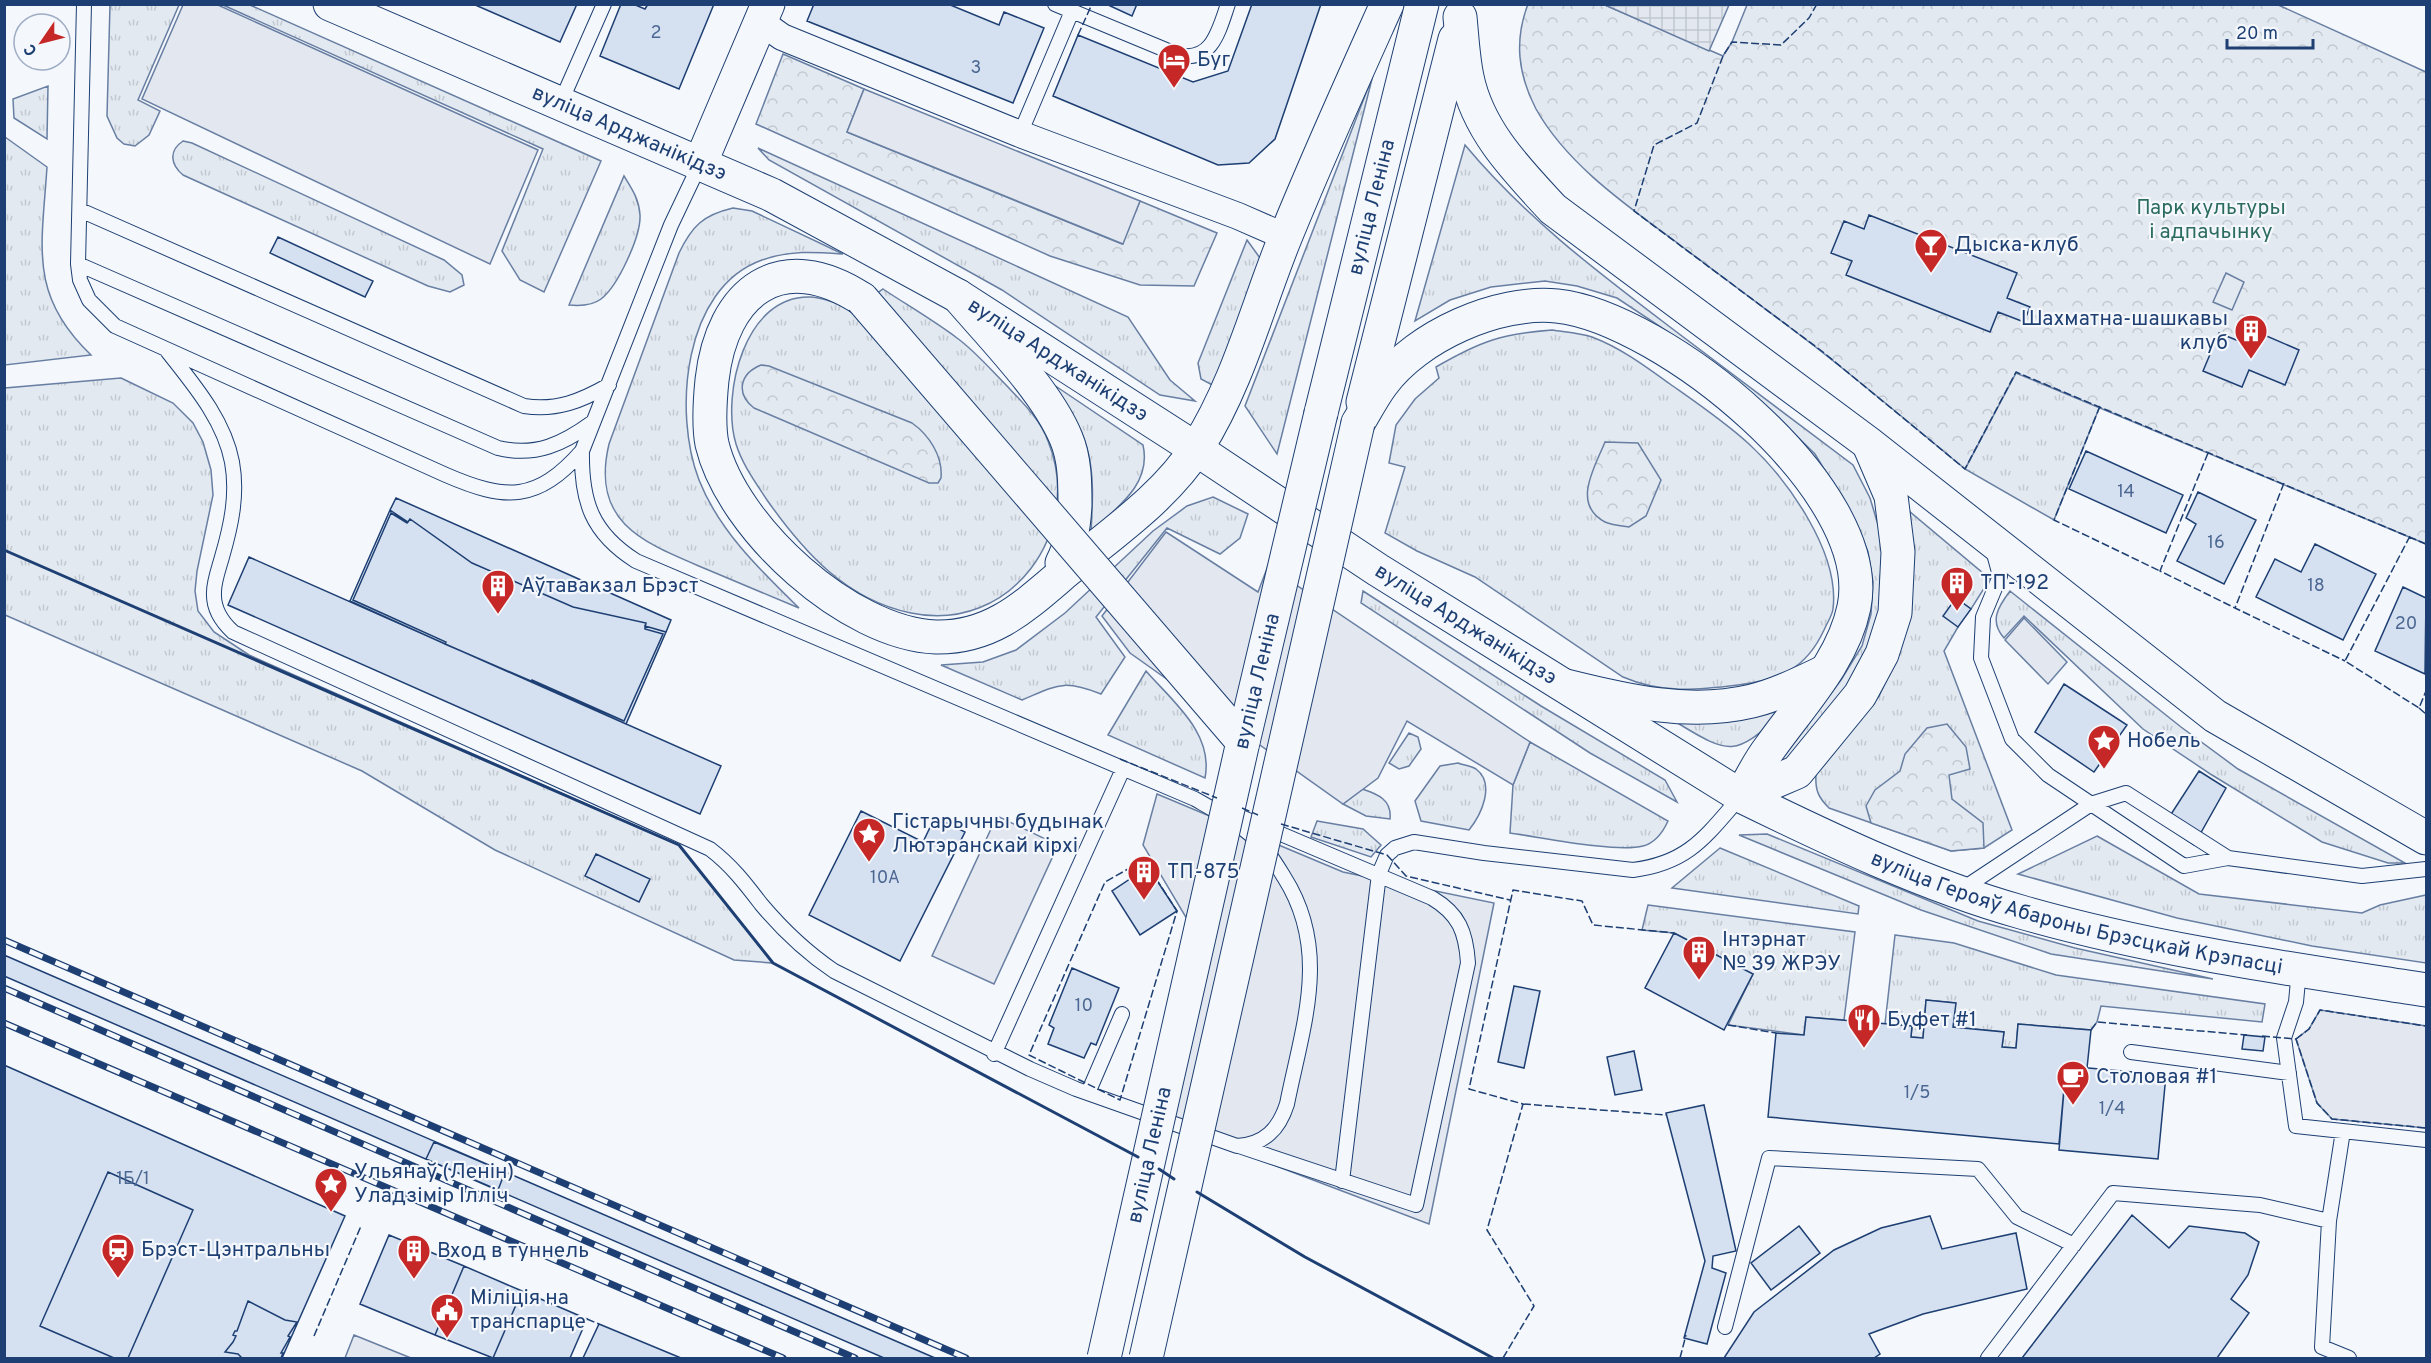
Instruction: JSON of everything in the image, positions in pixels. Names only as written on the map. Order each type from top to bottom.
[{"type":"main road","name":"вуліца Арджанікідзэ","points":[[330,4],[772,195],[958,296],[1196,449],[1378,570],[1741,796]]},
{"type":"main road","points":[[1243,742],[862,299],[824,279],[803,275],[782,277],[760,287],[729,317],[714,364],[710,402],[712,443],[728,483],[750,517],[780,553],[814,584],[868,620],[900,632],[935,637],[963,635],[996,626],[1052,583],[1147,504],[1196,449],[1223,401],[1286,237],[1387,4]]},
{"type":"main road","name":"вуліца Леніна","points":[[1104,1359],[1243,742],[1421,7]]},
{"type":"main road","points":[[1461,11],[1467,78],[1481,119],[1508,161],[1553,208],[1868,443],[2215,716],[2427,838]]},
{"type":"main road","name":"вуліца Леніна","points":[[1146,1359],[1358,423],[1461,11]]},
{"type":"main road","points":[[700,164],[764,13]]},
{"type":"main road","points":[[958,296],[1042,398],[1066,438],[1076,480],[1074,516],[1068,552],[1052,583]]},
{"type":"main road","points":[[1358,423],[1383,383],[1411,354],[1443,333],[1478,317],[1517,307],[1557,306],[1599,316],[1643,336],[1697,371],[1766,426],[1795,459],[1837,521],[1849,546],[1856,570],[1854,606],[1844,638],[1824,672],[1767,750],[1741,796]]},
{"type":"main road","points":[[1741,796],[1797,772],[1860,695],[1882,654],[1895,613],[1898,552],[1890,496],[1868,443]]},
{"type":"main road","points":[[1566,686],[1627,701],[1714,707],[1752,701],[1786,690],[1824,672]]},
{"type":"main road","name":"вуліца Герояў Абароны Брэсцкай Крэпасці","points":[[1741,796],[1840,842],[1959,892],[2021,912],[2094,930],[2299,970],[2427,990]]},
{"type":"street","points":[[764,13],[782,37],[1020,134],[1145,183],[1238,216],[1286,237]]},
{"type":"lane","points":[[560,104],[604,4]]},
{"type":"lane","points":[[1055,4],[1178,55],[1192,57],[1207,50],[1217,38],[1228,4]]},
{"type":"lane","points":[[86,6],[78,264],[85,293],[100,314],[115,326],[168,352],[446,475],[492,493],[506,494],[538,486],[564,470],[582,451],[671,225],[700,164]]},
{"type":"lane","points":[[1020,134],[1072,12]]},
{"type":"lane","points":[[80,210],[524,406],[538,408],[564,406],[609,385]]},
{"type":"lane","points":[[78,264],[498,448],[517,452],[539,451],[564,442],[594,420]]},
{"type":"lane","points":[[168,352],[209,408],[220,427],[232,462],[235,498],[233,515],[214,592],[216,610],[233,632],[710,849],[727,862],[769,912],[814,958],[834,971],[994,1054],[1088,1093],[1237,1146],[1416,1205],[1468,963],[1467,941],[1460,922],[1448,908],[1432,897],[1380,874],[1123,769],[636,561],[614,546],[593,519],[583,482],[582,451]]},
{"type":"lane","points":[[1988,538],[2000,576],[1983,617],[1981,658],[2012,739],[2049,775],[2184,866],[2228,858],[2362,876],[2427,869]]},
{"type":"lane","points":[[994,1054],[1123,769]]},
{"type":"lane","points":[[1959,892],[2091,804],[2126,793],[2228,858]]},
{"type":"lane","points":[[1342,1181],[1380,874],[1387,855],[1395,848],[1414,842],[1633,870],[1665,865],[1698,844],[1741,796]]},
{"type":"lane","points":[[1195,799],[1257,840],[1278,867],[1295,894],[1303,915],[1312,957],[1311,989],[1282,1119],[1263,1140],[1237,1146]]},
{"type":"lane","points":[[2299,970],[2296,1002],[2284,1038],[2296,1126],[2427,1140]]},
{"type":"lane","points":[[1088,1093],[1122,1014]]},
{"type":"lane","points":[[2131,1052],[2289,1073]]},
{"type":"lane","points":[[2343,1131],[2329,1221],[2322,1347],[2349,1359]]},
{"type":"lane","points":[[1725,1327],[1768,1158],[1978,1169],[2017,1217],[2074,1245]]},
{"type":"lane","points":[[1988,1359],[2114,1193],[2260,1205],[2329,1221]]},
{"type":"green space","name":"Парк культуры і адпачынку","points":[[1528,4],[1605,5],[1723,56],[1732,42],[1747,5],[2276,4],[2426,72],[2426,544],[2016,373],[1965,469],[1814,346],[1620,200],[1565,149],[1549,130],[1536,109],[1525,83],[1520,44]]},
{"type":"green space","points":[[110,5],[179,5],[138,100],[160,111],[149,135],[135,146],[124,144],[117,138],[107,116]]},
{"type":"green space","points":[[223,5],[250,5],[601,161],[544,292],[520,280],[502,251],[543,149]]},
{"type":"green space","points":[[783,54],[864,89],[847,132],[1122,244],[1140,201],[1217,233],[1194,286],[1140,285],[1050,256],[756,124]]},
{"type":"green space","points":[[1373,75],[1277,454],[1245,406]]},
{"type":"green space","points":[[48,86],[47,139],[14,118],[13,99]]},
{"type":"green space","points":[[5,137],[47,167],[42,245],[43,268],[48,290],[57,311],[71,333],[91,355],[5,365]]},
{"type":"green space","points":[[183,141],[192,143],[444,260],[462,275],[464,285],[450,292],[428,286],[183,175],[176,167],[173,154]]},
{"type":"green space","points":[[1465,145],[1512,196],[1588,264],[1853,465],[1870,498],[1882,538],[1883,615],[1852,688],[1786,763],[1778,764],[1841,680],[1862,646],[1871,614],[1873,582],[1868,552],[1856,522],[1815,454],[1771,411],[1679,339],[1617,298],[1577,286],[1545,281],[1491,287],[1450,300],[1415,321]]},
{"type":"green space","points":[[758,148],[1128,317],[1170,380],[1195,401],[1160,395],[1002,290],[769,160]]},
{"type":"green space","points":[[624,176],[637,199],[640,215],[633,247],[608,293],[590,304],[569,305]]},
{"type":"green space","points":[[733,208],[752,211],[843,254],[793,253],[762,260],[736,275],[715,297],[700,324],[691,355],[687,388],[687,421],[691,452],[707,499],[742,549],[799,608],[662,550],[643,539],[615,512],[608,494],[605,471],[609,444],[679,253],[694,229],[706,218]]},
{"type":"green space","points":[[1247,240],[1265,265],[1216,387],[1201,379],[1198,363]]},
{"type":"green space","points":[[2226,273],[2244,282],[2232,310],[2213,302]]},
{"type":"green space","points":[[883,289],[939,325],[970,349],[1030,411],[1048,441],[1057,475],[1056,509],[1047,541],[1030,569],[1008,592],[979,608],[947,615],[911,613],[888,607],[846,585],[811,555],[781,519],[750,473],[736,444],[732,423],[732,400],[736,375],[743,351],[754,329],[769,312],[788,300],[811,297],[827,300],[853,311]]},
{"type":"green space","points":[[1552,330],[1592,337],[1632,358],[1701,406],[1749,444],[1795,497],[1820,542],[1833,587],[1831,617],[1817,643],[1800,663],[1779,676],[1767,680],[1723,687],[1680,689],[1637,682],[1623,677],[1475,577],[1417,551],[1385,533],[1405,467],[1389,463],[1396,425],[1415,399],[1439,378],[1436,367],[1492,340]]},
{"type":"green space","points":[[761,365],[769,366],[912,423],[934,447],[941,470],[938,483],[929,483],[754,408],[744,397],[743,385],[748,374]]},
{"type":"green space","points":[[2016,372],[2100,406],[2054,520],[1965,469]]},
{"type":"green space","points":[[121,378],[173,403],[193,423],[203,442],[211,470],[213,495],[195,591],[198,611],[214,632],[249,655],[679,845],[773,963],[734,960],[495,850],[362,771],[5,615],[5,388]]},
{"type":"green space","points":[[1054,385],[1143,445],[1142,472],[1137,484],[1121,504],[1091,532],[1092,489],[1089,454],[1077,422]]},
{"type":"green space","points":[[1605,442],[1638,443],[1661,480],[1646,516],[1629,527],[1605,522],[1589,505],[1588,485]]},
{"type":"green space","points":[[1213,497],[1248,514],[1240,538],[1220,554],[1167,528],[1096,617],[1125,657],[1101,694],[1069,685],[1053,688],[1022,700],[941,665],[983,662],[1016,650],[1065,613],[1153,531],[1187,506]]},
{"type":"green space","points":[[1903,506],[1990,579],[1971,609],[1956,598],[1958,627],[1944,651],[2012,830],[1984,848],[1951,851],[1829,808],[1820,797],[1816,785],[1816,774],[1879,696],[1899,653]]},
{"type":"green space","points":[[1363,591],[1541,706],[1665,780],[1677,802],[1590,753],[1361,603]]},
{"type":"green space","points":[[2010,591],[2181,727],[2238,769],[2405,863],[2388,863],[2322,842],[2212,775],[2143,729],[2024,616],[2004,638],[1999,632],[1996,620],[1999,608]]},
{"type":"green space","points":[[1146,671],[1189,719],[1197,732],[1206,762],[1205,778],[1108,735]]},
{"type":"green space","points":[[1784,709],[1785,712],[1755,736],[1734,746],[1723,746],[1710,742],[1676,722]]},
{"type":"green space","points":[[1947,724],[1966,747],[1970,769],[1949,775],[1952,799],[1983,823],[1984,848],[1951,851],[1871,823],[1866,806],[1875,790],[1900,771],[1905,754],[1927,728]]},
{"type":"green space","points":[[1409,733],[1418,737],[1421,749],[1409,766],[1399,769],[1389,763]]},
{"type":"green space","points":[[1530,742],[1668,821],[1664,829],[1651,842],[1631,848],[1597,846],[1510,833],[1513,785]]},
{"type":"green space","points":[[1458,763],[1476,769],[1482,775],[1485,783],[1486,791],[1482,808],[1474,824],[1469,830],[1421,821],[1415,801],[1440,766]]},
{"type":"green space","points":[[1362,789],[1386,802],[1390,819],[1366,816],[1343,804]]},
{"type":"green space","points":[[1317,821],[1363,829],[1381,845],[1371,857],[1311,837]]},
{"type":"green space","points":[[1767,834],[1978,921],[2075,948],[2213,979],[2051,954],[1921,910],[1739,835]]},
{"type":"green space","points":[[2097,836],[2199,894],[2362,913],[2380,905],[2426,895],[2426,963],[2312,946],[2177,918],[2018,874]]},
{"type":"green space","points":[[1720,848],[1859,906],[1858,914],[1672,888]]},
{"type":"green space","points":[[1648,905],[1855,932],[1844,1020],[1806,1017],[1804,1035],[1728,1025],[1753,974],[1674,933],[1642,930]]},
{"type":"green space","points":[[1895,935],[1954,943],[2056,975],[2265,1004],[2262,1022],[2101,1006],[2097,1022],[2091,1030],[2018,1024],[2016,1048],[2002,1047],[2004,1032],[1953,1027],[1955,1003],[1926,1000],[1923,1038],[1911,1037],[1912,1027],[1885,1024]]},
{"type":"shaded area","points":[[183,5],[218,5],[538,150],[490,264],[142,99]]},
{"type":"shaded area","points":[[1605,5],[1729,5],[1709,51]]},
{"type":"shaded area","points":[[864,89],[1140,201],[1123,244],[847,132]]},
{"type":"shaded area","points":[[1166,532],[1258,592],[1268,566],[1530,742],[1513,785],[1407,721],[1378,778],[1343,804],[1130,653],[1102,616]]},
{"type":"shaded area","points":[[2024,618],[2067,662],[2048,684],[2005,640]]},
{"type":"shaded area","points":[[1157,794],[1343,872],[1494,903],[1429,1224],[1142,1115],[1190,924],[1143,845]]},
{"type":"shaded area","points":[[997,816],[1058,845],[994,984],[932,956]]},
{"type":"shaded area","points":[[2320,1010],[2426,1026],[2426,1128],[2332,1119],[2317,1103],[2296,1039],[2309,1029]]},
{"type":"shaded area","points":[[354,1335],[411,1358],[345,1358]]},
{"type":"building","points":[[473,4],[577,4],[560,42]]},
{"type":"building","points":[[621,4],[633,4],[645,9],[648,4],[714,4],[679,89],[600,56]]},
{"type":"building","points":[[814,4],[948,4],[999,25],[1004,12],[1044,28],[1013,103],[807,21]]},
{"type":"building","points":[[1106,4],[1137,4],[1132,16]]},
{"type":"building","name":"Буг","points":[[1252,4],[1321,4],[1275,139],[1249,163],[1218,165],[1053,96],[1078,35],[1193,82],[1228,71]]},
{"type":"building","name":"Дыска-клуб","points":[[1869,215],[2017,273],[2007,298],[2030,307],[2024,322],[1998,312],[1990,332],[1846,275],[1852,261],[1831,253],[1844,221],[1864,229]]},
{"type":"building","points":[[278,237],[373,281],[365,297],[270,253]]},
{"type":"building","name":"Шахматна-шашкавы клуб","points":[[2219,333],[2256,348],[2262,334],[2299,350],[2285,385],[2249,370],[2242,387],[2203,371]]},
{"type":"building","points":[[2086,451],[2183,495],[2166,533],[2069,489]]},
{"type":"building","points":[[2198,492],[2256,520],[2224,584],[2177,561],[2196,524],[2186,518]]},
{"type":"building","points":[[396,498],[671,620],[666,632],[645,626],[646,623],[573,607],[472,563],[410,519],[408,522],[390,510]]},
{"type":"building","points":[[390,510],[408,522],[391,513],[353,600],[446,642],[445,644],[350,601]]},
{"type":"building","name":"Аўтавакзал Брэст","points":[[391,513],[407,523],[410,519],[472,563],[573,607],[646,623],[645,629],[663,634],[624,721],[445,644],[446,642],[353,600]]},
{"type":"building","points":[[2315,544],[2376,574],[2343,640],[2256,597],[2275,559],[2301,572]]},
{"type":"building","points":[[249,557],[721,766],[700,814],[228,605]]},
{"type":"building","points":[[2403,587],[2426,598],[2425,674],[2375,651]]},
{"type":"building","name":"ТП-192","points":[[1956,598],[1971,609],[1958,627],[1943,616]]},
{"type":"building","points":[[645,626],[666,632],[626,724],[531,682],[532,680],[624,721],[663,634],[645,629]]},
{"type":"building","points":[[2064,684],[2127,725],[2094,772],[2035,732]]},
{"type":"building","points":[[2199,771],[2226,788],[2194,845],[2164,825]]},
{"type":"building","points":[[861,811],[923,842],[935,817],[965,832],[900,961],[809,915]]},
{"type":"building","points":[[596,854],[650,879],[639,902],[585,876]]},
{"type":"building","name":"ТП-875","points":[[1148,867],[1177,911],[1140,935],[1112,891]]},
{"type":"building","name":"Інтэрнат № 39 ЖРЭУ","points":[[1674,933],[1753,974],[1724,1030],[1645,988]]},
{"type":"building","points":[[4,955],[935,1358],[884,1358],[4,976]]},
{"type":"building","points":[[1072,968],[1119,988],[1096,1045],[1091,1043],[1084,1058],[1048,1044],[1054,1028],[1049,1025]]},
{"type":"building","points":[[1514,986],[1540,991],[1524,1068],[1498,1062]]},
{"type":"building","points":[[1926,1000],[1956,1003],[1953,1027],[2004,1032],[2002,1047],[2016,1048],[2018,1024],[2091,1030],[2087,1068],[2066,1066],[2059,1144],[1768,1117],[1776,1033],[1804,1035],[1806,1017],[1912,1026],[1911,1037],[1923,1038]]},
{"type":"building","points":[[2244,1035],[2265,1037],[2263,1051],[2242,1049]]},
{"type":"building","points":[[1634,1051],[1642,1090],[1615,1095],[1607,1057]]},
{"type":"building","name":"Брэст-Цэнтральны","points":[[4,1065],[345,1216],[282,1358],[4,1358]]},
{"type":"building","points":[[2066,1066],[2166,1075],[2158,1159],[2059,1150]]},
{"type":"building","points":[[1704,1105],[1736,1251],[1713,1256],[1712,1268],[1726,1273],[1707,1344],[1684,1338],[1705,1261],[1666,1113]]},
{"type":"building","points":[[434,1142],[505,1172],[498,1190],[426,1159]]},
{"type":"building","points":[[108,1172],[193,1210],[128,1358],[114,1358],[40,1326]]},
{"type":"building","points":[[2132,1215],[2169,1248],[2189,1226],[2245,1233],[2259,1242],[2248,1275],[2231,1299],[2249,1313],[2217,1358],[2022,1358]]},
{"type":"building","points":[[1930,1216],[1942,1249],[2016,1233],[2027,1289],[1923,1314],[1869,1334],[1880,1354],[1874,1358],[1724,1358],[1754,1312],[1834,1250],[1881,1228]]},
{"type":"building","points":[[1799,1226],[1820,1253],[1771,1290],[1751,1263]]},
{"type":"building","name":"Вход в туннель","points":[[389,1235],[464,1266],[435,1335],[360,1304]]},
{"type":"building","points":[[464,1266],[522,1291],[493,1358],[435,1335]]},
{"type":"building","points":[[522,1291],[587,1319],[570,1358],[493,1358]]},
{"type":"building","points":[[248,1301],[285,1320],[297,1322],[288,1336],[290,1337],[281,1353],[283,1353],[281,1358],[242,1358],[238,1354],[225,1352],[236,1336],[233,1335],[237,1331]]},
{"type":"building","points":[[599,1324],[681,1358],[583,1358]]},
{"type":"railway","points":[[4,940],[966,1358]]},
{"type":"railway","points":[[4,988],[855,1358]]},
{"type":"railway","points":[[4,1023],[783,1358]]},
{"type":"fence","points":[[1078,35],[1092,4]]},
{"type":"fence","points":[[1817,4],[1809,18],[1781,45],[1732,42],[1723,56],[1697,123],[1654,145],[1634,211],[1823,352],[1965,469],[2016,372],[2426,544]]},
{"type":"fence","points":[[2100,406],[2054,520],[2160,571]]},
{"type":"fence","points":[[2208,453],[2160,571],[2235,608]]},
{"type":"fence","points":[[2284,483],[2235,608],[2345,661]]},
{"type":"fence","points":[[2410,536],[2345,661],[2419,708],[2426,691]]},
{"type":"fence","points":[[2419,708],[2426,714]]},
{"type":"fence","points":[[1120,759],[1217,798]]},
{"type":"fence","points":[[1242,808],[1258,815]]},
{"type":"fence","points":[[1281,824],[1387,855],[1406,876],[1510,900]]},
{"type":"fence","points":[[1144,860],[1177,911],[1120,1100],[1029,1055],[1105,882],[1144,860]]},
{"type":"fence","points":[[1503,1358],[1534,1306],[1487,1230],[1523,1104],[1469,1089],[1513,890],[1582,901],[1593,925],[1674,933]]},
{"type":"fence","points":[[2296,1039],[2309,1029],[2320,1010],[2426,1026]]},
{"type":"fence","points":[[2091,1030],[2097,1022],[2247,1035]]},
{"type":"fence","points":[[1728,1025],[1776,1033]]},
{"type":"fence","points":[[2262,1036],[2296,1039],[2317,1103],[2332,1119],[2426,1128]]},
{"type":"fence","points":[[1523,1104],[1666,1115]]},
{"type":"fence","points":[[314,1336],[361,1226]]},
{"type":"fence","points":[[587,1319],[599,1324]]},
{"type":"fence","points":[[1680,1358],[1686,1335]]},
{"type":"wall","points":[[4,550],[679,845],[773,963],[1138,1157]]},
{"type":"wall","points":[[1159,1169],[1174,1179]]},
{"type":"wall","points":[[1197,1192],[1305,1257],[1493,1358]]},
{"type":"place","name":"Буг","points":[[1174,89]]},
{"type":"place","name":"Дыска-клуб","points":[[1931,274]]},
{"type":"place","name":"Шахматна-шашкавы клуб","points":[[2251,360]]},
{"type":"place","name":"ТП-192","points":[[1957,612]]},
{"type":"place","name":"Аўтавакзал Брэст","points":[[498,615]]},
{"type":"place","name":"Нобель","points":[[2104,770]]},
{"type":"place","name":"Гістарычны будынак Лютэранскай кірхі","points":[[869,863]]},
{"type":"place","name":"ТП-875","points":[[1144,901]]},
{"type":"place","name":"Інтэрнат № 39 ЖРЭУ","points":[[1699,981]]},
{"type":"place","name":"Буфет #1","points":[[1864,1049]]},
{"type":"place","name":"Столовая #1","points":[[2073,1106]]},
{"type":"place","name":"Ульянаў (Ленін) Уладзімір Ілліч","points":[[331,1213]]},
{"type":"place","name":"Брэст-Цэнтральны","points":[[118,1279]]},
{"type":"place","name":"Вход в туннель","points":[[414,1280]]},
{"type":"place","name":"Міліція на транспарце","points":[[447,1339]]}]
